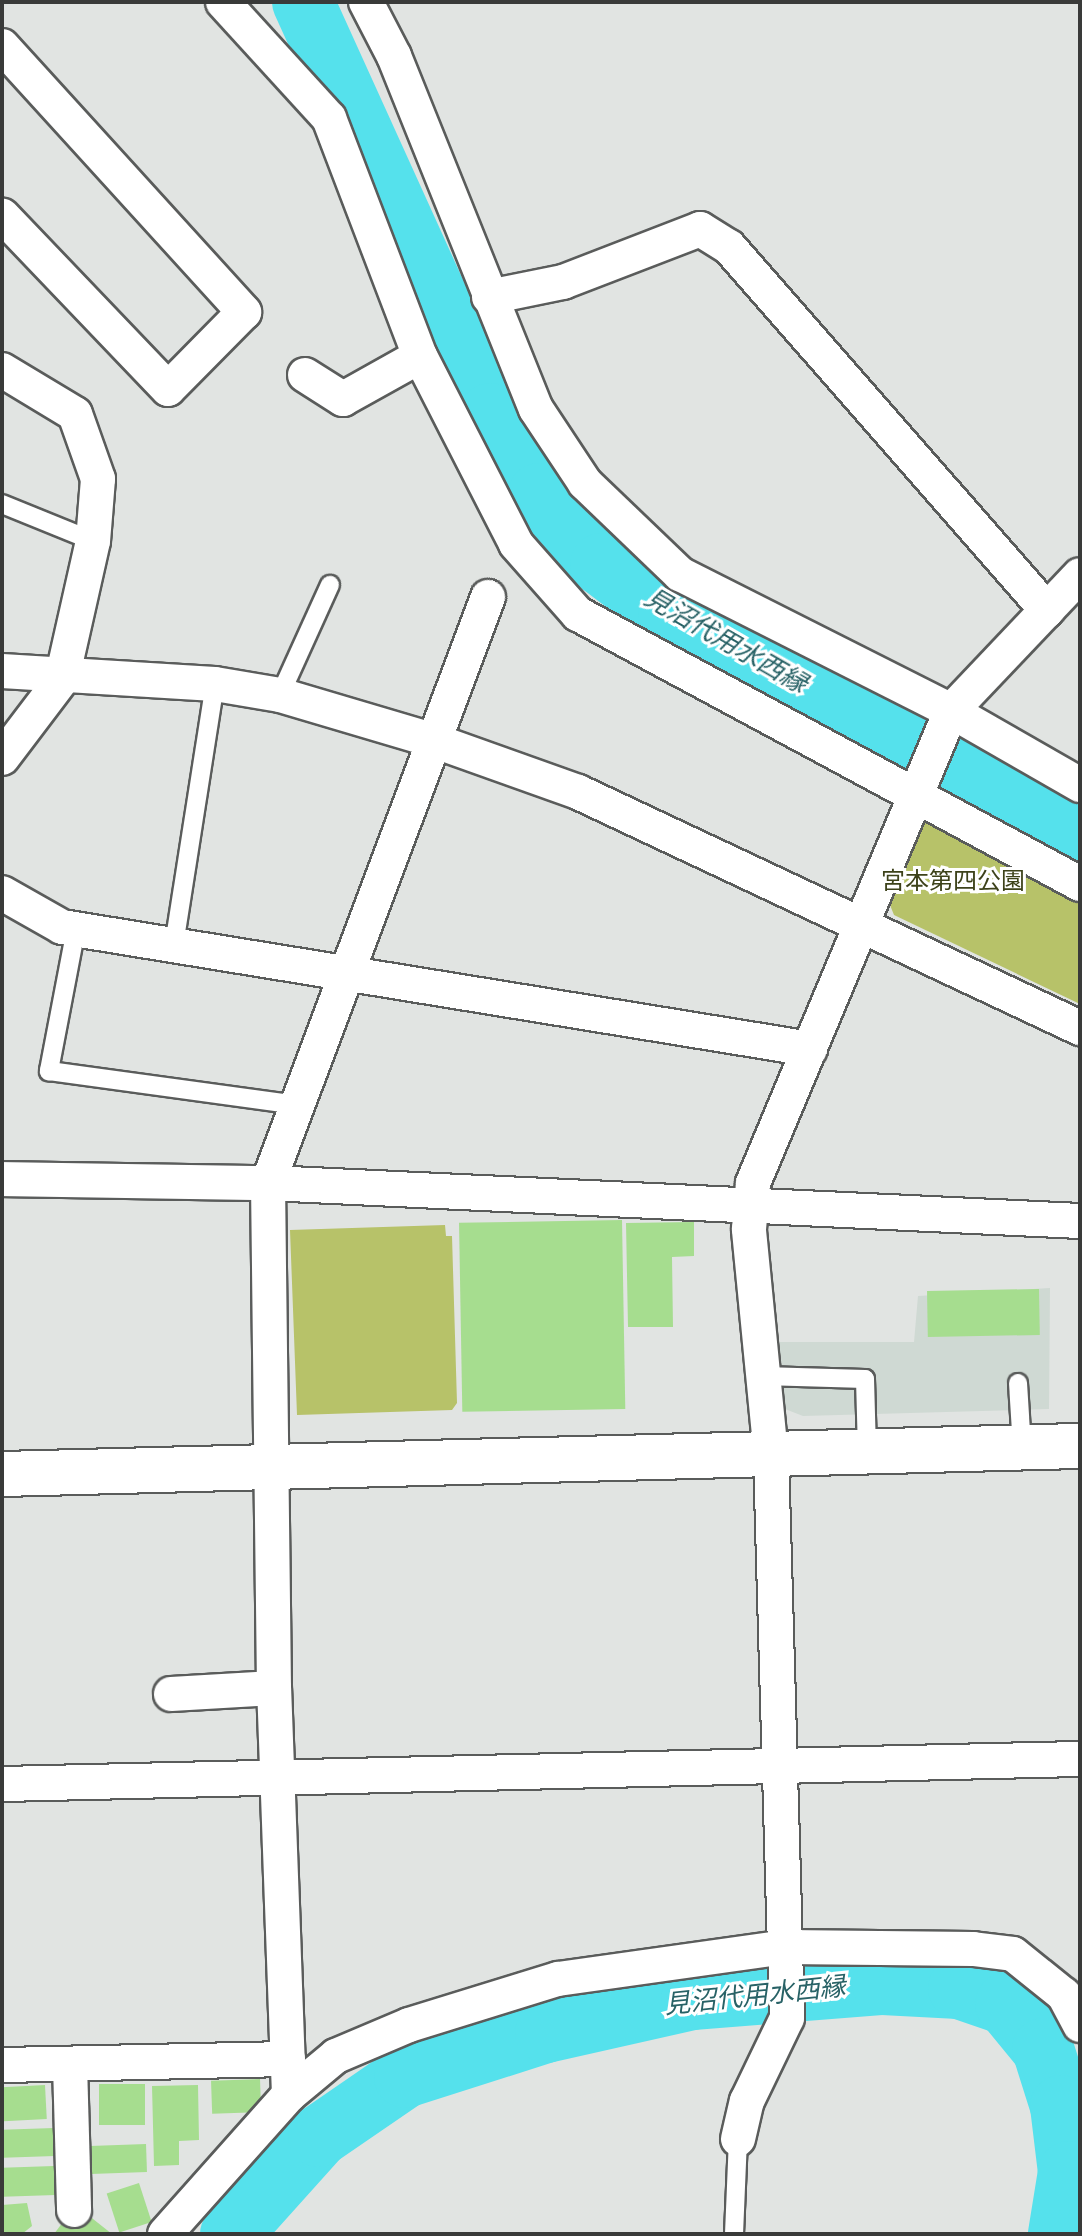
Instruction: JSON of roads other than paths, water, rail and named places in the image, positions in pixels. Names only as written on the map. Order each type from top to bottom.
[{"type":"street","points":[[223,2],[329,118],[502,570],[578,614],[919,790],[1080,884]]},
{"type":"street","points":[[366,2],[394,56],[536,409],[585,483],[680,574],[947,719],[1080,785]]},
{"type":"street","points":[[2,46],[244,312],[168,389],[2,215]]},
{"type":"street","points":[[489,297],[563,282],[700,229],[729,247],[1047,610]]},
{"type":"street","points":[[305,375],[343,399],[420,356]]},
{"type":"street","points":[[2,370],[75,414],[98,479],[93,541],[62,679],[2,758]]},
{"type":"street","points":[[289,2095],[280,1778],[274,1688],[275,1465],[268,1183],[502,570]]},
{"type":"street","points":[[738,2139],[747,2101],[787,2018],[771,1455],[750,1204],[810,1049],[947,719],[1080,575]]},
{"type":"street","points":[[2,671],[62,679],[215,684],[280,695],[435,741],[578,792],[1080,1028]]},
{"type":"street","points":[[2,893],[76,929],[810,1049]]},
{"type":"street","points":[[2,1179],[268,1183],[1080,1221]]},
{"type":"street","points":[[2,1474],[1080,1446]]},
{"type":"street","points":[[171,1694],[274,1688]]},
{"type":"street","points":[[2,1784],[1080,1759]]},
{"type":"street","points":[[165,2234],[289,2095],[336,2056],[409,2025],[558,1979],[786,1953],[1013,1954],[1064,1995],[1080,2025]]},
{"type":"street","points":[[2,2065],[288,2059]]},
{"type":"street","points":[[70,2064],[74,2210]]},
{"type":"lane","points":[[2,504],[93,541]]},
{"type":"lane","points":[[280,695],[330,585]]},
{"type":"lane","points":[[174,945],[215,684]]},
{"type":"lane","points":[[76,929],[49,1071],[298,1105]]},
{"type":"lane","points":[[763,1376],[865,1379],[867,1452]]},
{"type":"lane","points":[[1018,1383],[1022,1448]]},
{"type":"lane","points":[[734,2234],[738,2139]]},
{"type":"waterway","name":"見沼代用水西縁","points":[[303,2],[490,414],[539,494],[601,564],[669,616],[1080,834]]},
{"type":"waterway","name":"見沼代用水西縁","points":[[231,2234],[319,2136],[405,2077],[546,2032],[692,1999],[883,1984],[959,1988],[1006,2004],[1043,2049],[1061,2106],[1069,2172],[1059,2234]]},
{"type":"park label","name":"宮本第四公園","points":[[953,883]]}]
